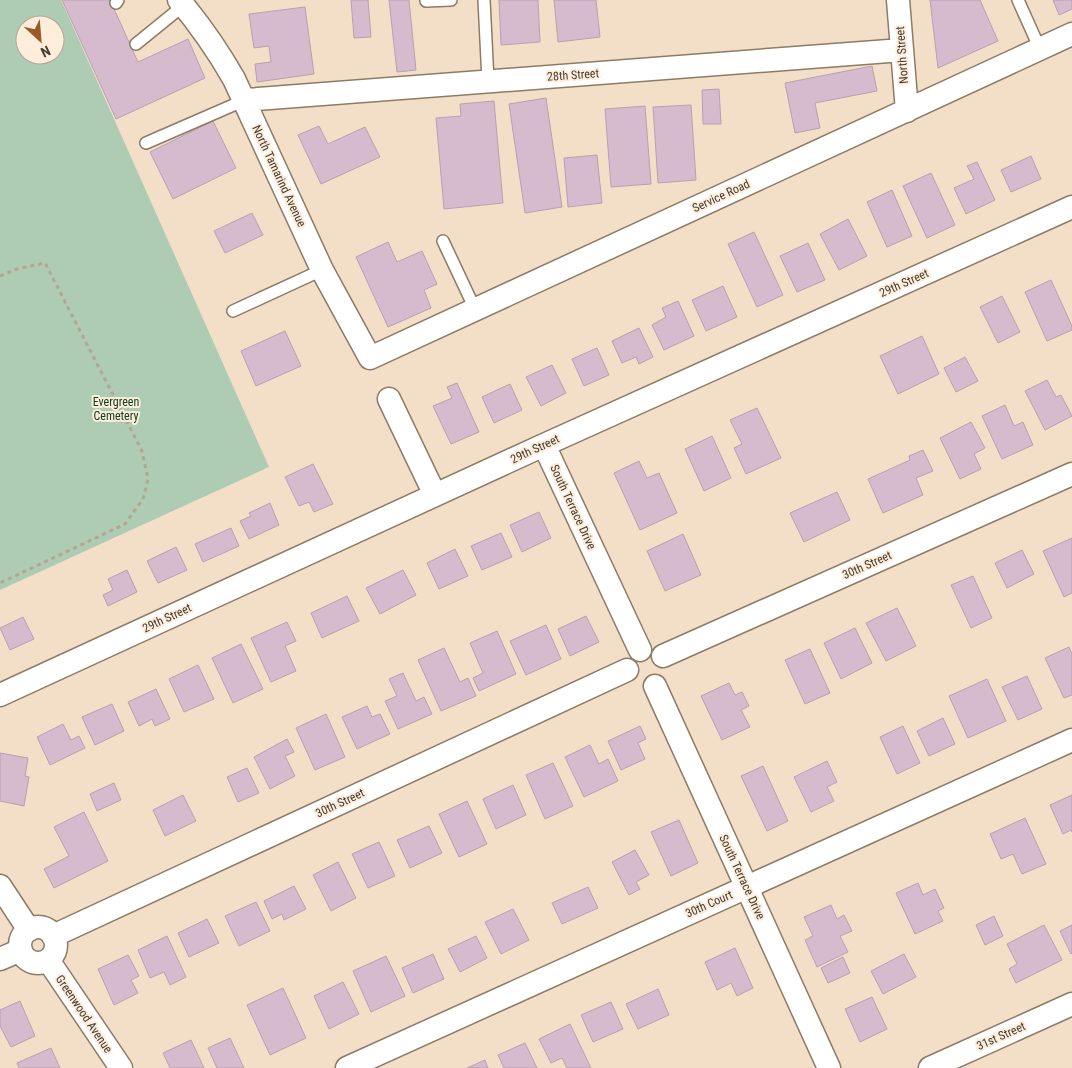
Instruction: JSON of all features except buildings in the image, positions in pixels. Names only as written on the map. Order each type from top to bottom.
[{"type":"street","name":"North Street","points":[[898,0],[907,111]]},
{"type":"street","name":"North Tamarind Avenue","points":[[181,3],[217,49],[245,100],[322,270],[370,358]]},
{"type":"street","name":"Service Road","points":[[370,358],[1072,34]]},
{"type":"street","name":"28th Street","points":[[245,100],[902,50]]},
{"type":"street","name":"29th Street","points":[[0,695],[435,494],[1072,207]]},
{"type":"street","points":[[389,399],[435,494]]},
{"type":"street","name":"South Terrace Drive","points":[[544,445],[640,650]]},
{"type":"street","name":"30th Street","points":[[663,656],[1072,474]]},
{"type":"street","points":[[652,649],[663,656],[667,668],[666,673],[660,683],[655,686],[649,688],[637,685],[629,676],[630,658],[640,650],[652,649]]},
{"type":"street","name":"30th Street","points":[[53,936],[628,670]]},
{"type":"street","name":"South Terrace Drive","points":[[655,686],[829,1068]]},
{"type":"street","name":"30th Court","points":[[347,1068],[1072,740]]},
{"type":"street","points":[[0,886],[25,940],[27,959],[32,962],[48,960],[56,946],[50,932],[40,928],[25,940],[0,960]]},
{"type":"street","name":"Greenwood Avenue","points":[[48,960],[121,1068]]},
{"type":"street","name":"31st Street","points":[[930,1068],[1072,1004]]},
{"type":"lane","points":[[426,1],[450,0]]},
{"type":"lane","points":[[484,0],[488,81]]},
{"type":"lane","points":[[1018,0],[1040,49]]},
{"type":"lane","points":[[136,44],[181,3]]},
{"type":"lane","points":[[146,143],[245,100]]},
{"type":"lane","points":[[444,241],[475,309]]},
{"type":"lane","points":[[233,311],[322,270]]},
{"type":"path","points":[[0,276],[17,269],[45,264],[142,451],[148,479],[143,499],[124,524],[0,583]]},
{"type":"green space","name":"Evergreen Cemetery","points":[[0,0],[61,0],[269,467],[0,590]]}]
